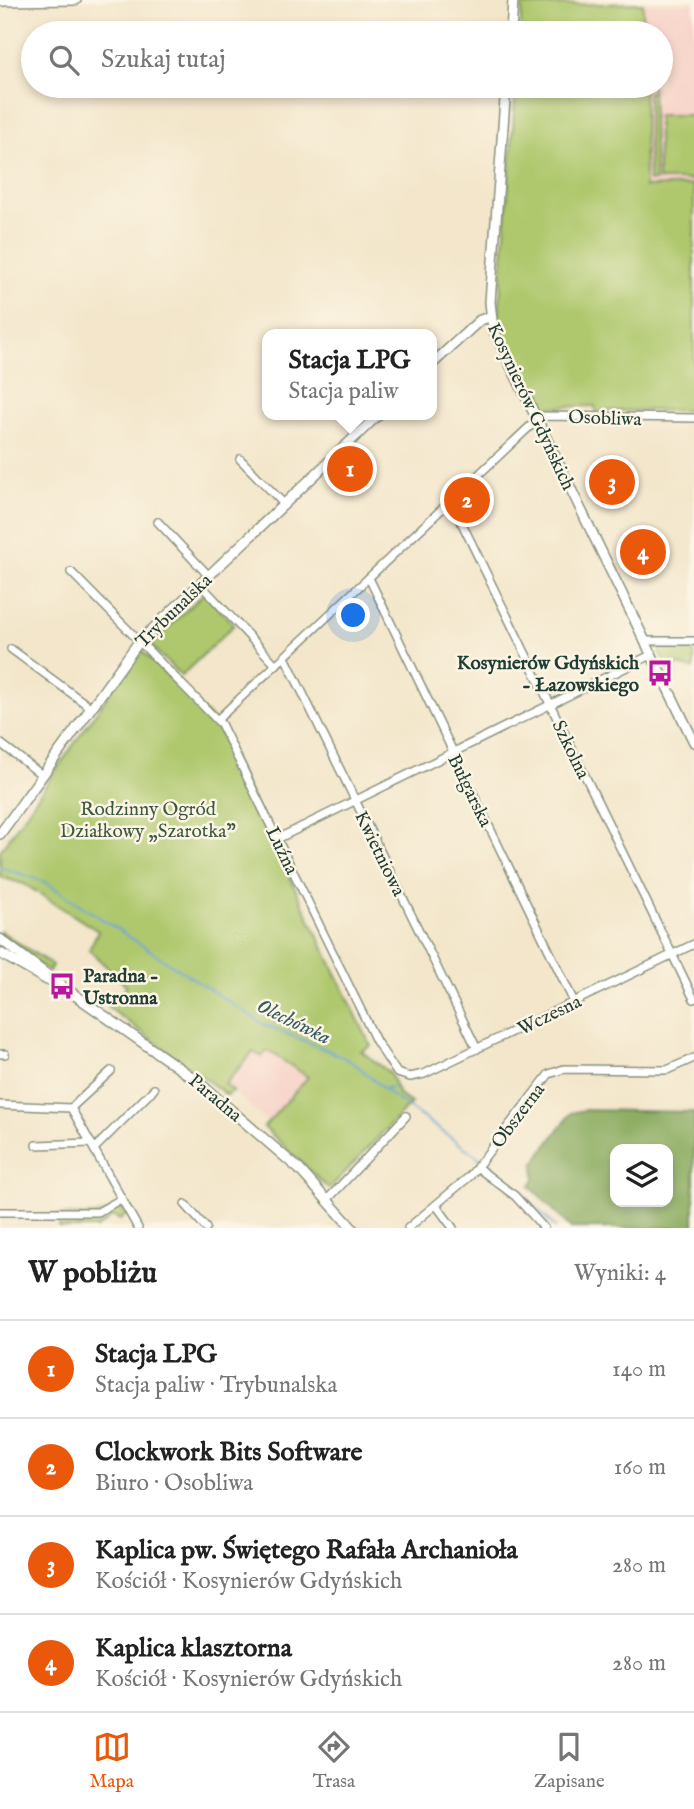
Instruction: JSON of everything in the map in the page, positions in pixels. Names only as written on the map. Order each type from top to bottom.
[{"type":"street","points":[[0,1],[76,0]]},
{"type":"street","points":[[512,21],[513,0]]},
{"type":"street","name":"Kosynierów Gdyńskich","points":[[505,98],[490,317],[536,419],[694,742]]},
{"type":"street","points":[[437,359],[480,320],[490,317]]},
{"type":"street","name":"Osobliwa","points":[[536,419],[543,415],[694,418]]},
{"type":"street","points":[[217,720],[536,419]]},
{"type":"street","name":"Trybunalska","points":[[0,834],[138,643],[373,420]]},
{"type":"street","points":[[240,460],[284,504]]},
{"type":"street","name":"Szkolna","points":[[450,499],[694,999]]},
{"type":"street","points":[[158,522],[208,575]]},
{"type":"street","name":"Luźna","points":[[71,572],[138,643],[217,720],[376,1041],[392,1069],[403,1076]]},
{"type":"street","name":"Bułgarska","points":[[369,578],[574,1002]]},
{"type":"street","points":[[199,583],[276,665]]},
{"type":"street","points":[[645,642],[694,640]]},
{"type":"street","points":[[11,649],[90,707]]},
{"type":"street","points":[[277,839],[651,655]]},
{"type":"street","name":"Kwietniowa","points":[[285,657],[477,1049]]},
{"type":"street","points":[[0,743],[42,775]]},
{"type":"street","name":"Paradna","points":[[0,939],[196,1080],[292,1163],[352,1228]]},
{"type":"street","name":"Wczesna","points":[[403,1076],[424,1074],[694,944]]},
{"type":"street","name":"Paradna","points":[[0,953],[62,986]]},
{"type":"street","name":"Obszerna","points":[[408,1228],[479,1166],[542,1081],[554,1072],[667,1070],[694,1058]]},
{"type":"street","points":[[0,1105],[72,1110],[111,1071]]},
{"type":"street","points":[[36,1145],[93,1146],[154,1089]]},
{"type":"street","points":[[72,1110],[138,1228]]},
{"type":"street","points":[[328,1199],[406,1116]]},
{"type":"street","points":[[479,1166],[515,1196],[544,1228]]},
{"type":"street","points":[[0,1212],[98,1212],[121,1199]]},
{"type":"street","points":[[185,1204],[206,1228]]},
{"type":"street","points":[[436,1205],[453,1228]]},
{"type":"shaded area","points":[[643,3],[694,3],[694,185],[645,187],[644,98],[673,98],[673,21],[643,21]]},
{"type":"shaded area","points":[[267,1050],[309,1077],[268,1123],[225,1084],[253,1052]]},
{"type":"green space","points":[[643,3],[643,21],[521,21],[522,6]]},
{"type":"green space","points":[[515,98],[644,98],[645,187],[694,185],[694,410],[601,411],[597,416],[595,406],[538,407],[498,325]]},
{"type":"green space","points":[[648,98],[652,98],[655,181],[649,181]]},
{"type":"green space","points":[[658,115],[694,115],[694,180],[658,180]]},
{"type":"green space","points":[[204,593],[234,625],[181,676],[150,645]]},
{"type":"green space","points":[[663,647],[694,647],[694,669],[678,665],[670,669],[659,653]]},
{"type":"green space","name":"Rodzinny Ogród Działkowy „Szarotka”","points":[[140,649],[215,722],[371,1046],[361,1051],[390,1073],[399,1095],[411,1103],[329,1189],[264,1127],[308,1077],[267,1050],[262,1057],[253,1052],[225,1084],[233,1091],[227,1095],[108,1007],[127,986],[89,950],[98,931],[24,884],[0,877],[0,851]]},
{"type":"green space","points":[[0,931],[52,965],[49,972],[0,935]]},
{"type":"green space","points":[[584,1110],[694,1112],[694,1228],[571,1228],[530,1186],[535,1179],[534,1165],[571,1113]]},
{"type":"green space","points":[[121,1207],[126,1215],[120,1220],[113,1216],[97,1228],[59,1228],[59,1220],[49,1219],[49,1215],[100,1215]]},
{"type":"waterway","name":"Olechówka","points":[[0,867],[45,882],[263,1024],[355,1064],[391,1095],[481,1159]]},
{"type":"waterway","points":[[385,1088],[394,1087]]},
{"type":"waterway","name":"Olechówka","points":[[486,1162],[519,1190],[556,1228]]},
{"type":"place","name":"Stacja LPG","points":[[350,469]]},
{"type":"place","name":"Kaplica pw. Świętego Rafała Archanioła","points":[[612,482]]},
{"type":"place","name":"Clockwork Bits Software","points":[[467,500]]},
{"type":"place","name":"Kaplica klasztorna","points":[[643,552]]},
{"type":"place","name":"Kosynierów Gdyńskich - Łazowskiego","points":[[660,673]]},
{"type":"place","name":"Paradna - Ustronna","points":[[62,986]]}]
